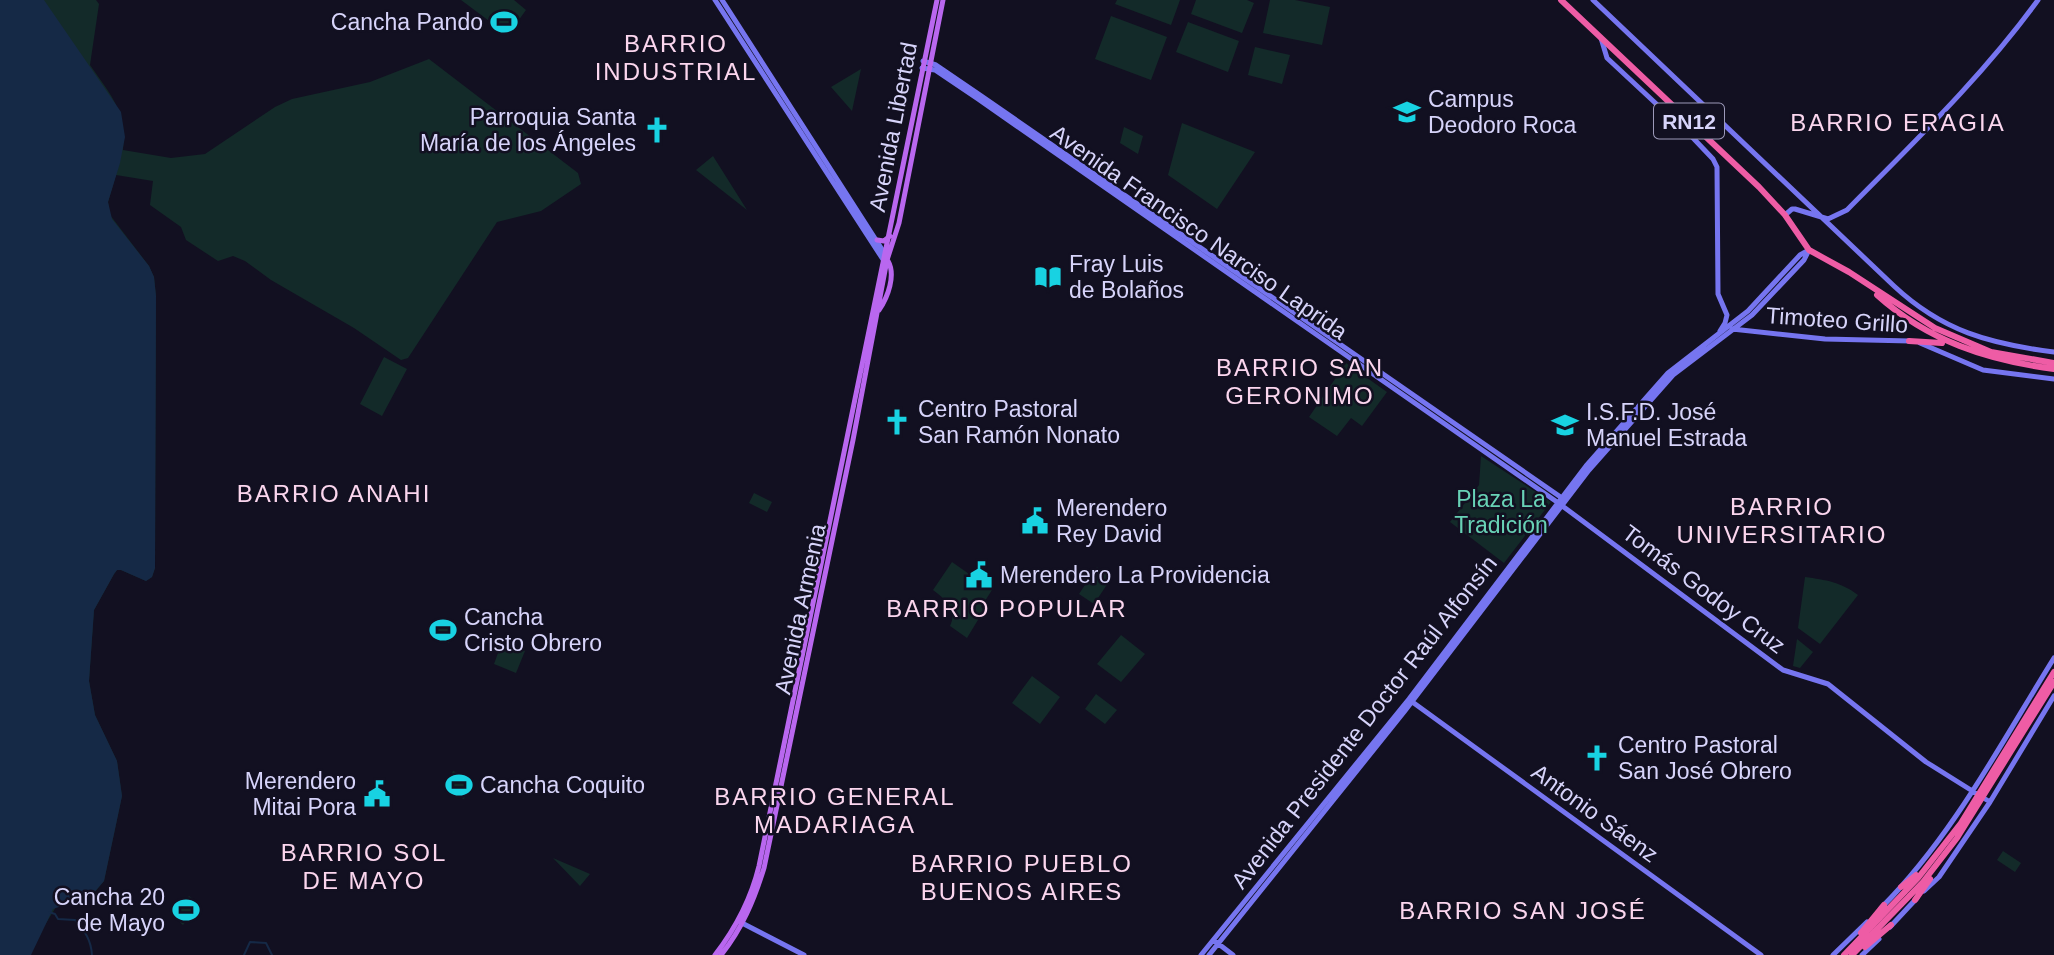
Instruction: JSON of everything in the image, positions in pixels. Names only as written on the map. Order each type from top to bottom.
[{"type":"highway","name":"RN12","points":[[1561,0],[1742,171],[1785,215],[1809,250],[1849,272],[1935,328],[1974,346],[2054,363]]},
{"type":"highway","name":"RN12","points":[[1869,286],[1901,315],[1954,345],[1992,358],[2054,369]]},
{"type":"highway","points":[[1909,341],[1934,341],[1954,345]]},
{"type":"highway","points":[[1915,900],[1957,838],[2054,672]]},
{"type":"highway","points":[[1843,955],[1892,907],[1940,851],[1981,797],[2054,682]]},
{"type":"highway","points":[[1854,955],[1923,882],[1957,838]]},
{"type":"highway","points":[[1901,887],[1940,851]]},
{"type":"highway","points":[[1843,955],[1884,905]]},
{"type":"highway","points":[[1854,955],[1892,925]]},
{"type":"main road","points":[[715,0],[885,258]]},
{"type":"main road","points":[[722,0],[877,240],[885,258]]},
{"type":"main road","name":"Avenida Libertad","points":[[885,258],[899,223],[937,0]]},
{"type":"main road","name":"Avenida Libertad","points":[[885,258],[943,0]]},
{"type":"main road","points":[[1593,0],[1906,297],[1938,320],[1986,340],[2054,352]]},
{"type":"main road","points":[[1785,215],[1796,209],[1823,218],[1847,210],[1989,64],[2038,0]]},
{"type":"main road","points":[[1601,38],[1607,58],[1694,139],[1717,167],[1718,295],[1735,321]]},
{"type":"main road","name":"Avenida Francisco Narciso Laprida","points":[[928,65],[1560,501]]},
{"type":"main road","points":[[877,240],[890,236]]},
{"type":"main road","name":"Avenida Presidente Doctor Raúl Alfonsín","points":[[1560,501],[1673,375],[1730,328],[1809,250]]},
{"type":"main road","name":"Avenida Presidente Doctor Raúl Alfonsín","points":[[1201,955],[1231,928],[1410,700],[1560,501],[1668,373],[1716,336],[1752,315],[1804,261],[1809,250]]},
{"type":"main road","name":"Avenida Armenia","points":[[721,955],[740,922],[764,868],[877,312],[886,300],[893,271],[885,258]]},
{"type":"main road","name":"Avenida Armenia","points":[[715,955],[740,922],[755,883],[885,258]]},
{"type":"main road","points":[[1716,336],[1727,320],[1726,310]]},
{"type":"main road","name":"Timoteo Grillo","points":[[1730,328],[1825,339],[1909,341],[1993,373],[2054,379]]},
{"type":"main road","name":"Tomás Godoy Cruz","points":[[1560,501],[1783,670],[1828,684],[1926,762],[1981,797]]},
{"type":"main road","points":[[1862,955],[1939,877],[2054,658]]},
{"type":"main road","points":[[1833,955],[1901,887],[1938,841],[1981,797],[2054,696]]},
{"type":"main road","name":"Avenida Presidente Doctor Raúl Alfonsín","points":[[1209,955],[1216,942],[1410,700]]},
{"type":"main road","name":"Antonio Sáenz","points":[[1410,700],[1760,955]]},
{"type":"main road","points":[[740,922],[804,955]]},
{"type":"main road","points":[[1216,942],[1233,955]]},
{"type":"green space","points":[[0,0],[96,0],[99,4],[90,65],[111,95],[120,114],[123,150],[171,158],[205,154],[275,107],[292,99],[370,82],[429,59],[578,173],[581,184],[541,211],[497,222],[408,358],[401,360],[354,328],[271,280],[245,261],[233,256],[218,261],[186,240],[181,227],[150,205],[153,181],[116,175],[108,202],[110,215],[149,266],[154,277],[156,296],[155,568],[152,577],[146,581],[121,570],[114,574],[94,610],[89,681],[95,715],[117,761],[122,796],[104,881],[86,898],[56,907],[40,933],[0,943]]},
{"type":"green space","name":"Cancha Pando","points":[[461,0],[514,0],[526,10],[508,35]]},
{"type":"green space","points":[[1117,0],[1180,0],[1171,25],[1115,4]]},
{"type":"green space","points":[[1196,0],[1247,0],[1254,3],[1242,33],[1191,14]]},
{"type":"green space","points":[[1270,0],[1295,0],[1330,7],[1322,45],[1263,33]]},
{"type":"green space","points":[[1111,16],[1167,37],[1151,80],[1095,59]]},
{"type":"green space","points":[[1188,22],[1239,41],[1228,72],[1176,52]]},
{"type":"green space","points":[[1255,47],[1290,55],[1282,84],[1248,75]]},
{"type":"green space","points":[[861,69],[852,111],[831,87]]},
{"type":"green space","points":[[1182,123],[1255,152],[1217,209],[1168,175]]},
{"type":"green space","points":[[1124,127],[1143,136],[1138,154],[1120,143]]},
{"type":"green space","points":[[713,156],[747,210],[696,170]]},
{"type":"green space","points":[[384,357],[407,369],[382,416],[360,404]]},
{"type":"green space","points":[[1346,363],[1387,392],[1362,426],[1351,418],[1337,436],[1309,417]]},
{"type":"green space","name":"Plaza La Tradición","points":[[1481,456],[1551,502],[1504,563],[1450,522],[1479,485]]},
{"type":"green space","points":[[754,493],[772,502],[767,512],[749,503]]},
{"type":"green space","points":[[952,562],[992,590],[981,607],[984,610],[967,638],[950,626],[951,610],[946,601],[933,590]]},
{"type":"green space","points":[[1097,567],[1112,577],[1094,604],[1079,594]]},
{"type":"green space","points":[[1805,577],[1839,584],[1858,595],[1820,644],[1798,628]]},
{"type":"green space","name":"Cancha Cristo Obrero","points":[[438,618],[456,625],[449,643],[431,636]]},
{"type":"green space","points":[[1121,635],[1145,654],[1121,682],[1097,664]]},
{"type":"green space","points":[[1797,639],[1813,652],[1800,668],[1793,666]]},
{"type":"green space","points":[[502,642],[525,651],[516,673],[494,664]]},
{"type":"green space","points":[[1032,676],[1060,697],[1040,724],[1012,703]]},
{"type":"green space","points":[[1096,694],[1117,710],[1105,724],[1085,709]]},
{"type":"green space","name":"Cancha Coquito","points":[[453,771],[472,778],[464,799],[445,791]]},
{"type":"green space","points":[[2003,851],[2021,863],[2015,872],[1997,860]]},
{"type":"green space","points":[[553,858],[590,874],[580,886]]},
{"type":"green space","name":"Cancha 20 de Mayo","points":[[189,896],[200,904],[183,925],[173,916]]},
{"type":"water","points":[[0,0],[44,0],[121,112],[125,137],[108,202],[112,219],[149,266],[154,277],[156,296],[155,568],[152,577],[146,581],[121,570],[114,574],[94,610],[89,681],[95,715],[117,761],[122,796],[104,881],[91,896],[53,909],[31,955],[0,955]]},
{"type":"waterway","points":[[49,912],[55,914],[58,919],[75,920],[87,936],[92,955]]},
{"type":"waterway","points":[[244,955],[250,942],[266,943],[272,955]]},
{"type":"place","name":"Cancha Pando","points":[[504,22]]},
{"type":"place","name":"Campus Deodoro Roca","points":[[1407,112]]},
{"type":"place","name":"Parroquia Santa María de los Ángeles","points":[[657,130]]},
{"type":"place","name":"Fray Luis de Bolaños","points":[[1048,277]]},
{"type":"place","name":"Centro Pastoral San Ramón Nonato","points":[[897,422]]},
{"type":"place","name":"I.S.F.D. José Manuel Estrada","points":[[1565,425]]},
{"type":"place","name":"Merendero Rey David","points":[[1035,521]]},
{"type":"place","name":"Merendero La Providencia","points":[[979,575]]},
{"type":"place","name":"Cancha Cristo Obrero","points":[[443,630]]},
{"type":"place","name":"Centro Pastoral San José Obrero","points":[[1597,758]]},
{"type":"place","name":"Cancha Coquito","points":[[459,785]]},
{"type":"place","name":"Merendero Mitai Pora","points":[[377,794]]},
{"type":"place","name":"Cancha 20 de Mayo","points":[[186,910]]},
{"type":"district","name":"BARRIO INDUSTRIAL","points":[[676,57]]},
{"type":"district","name":"BARRIO ERAGIA","points":[[1898,122]]},
{"type":"district","name":"BARRIO SAN GERONIMO","points":[[1300,381]]},
{"type":"district","name":"BARRIO ANAHI","points":[[334,493]]},
{"type":"district","name":"BARRIO UNIVERSITARIO","points":[[1782,520]]},
{"type":"district","name":"BARRIO POPULAR","points":[[1007,608]]},
{"type":"district","name":"BARRIO GENERAL MADARIAGA","points":[[835,810]]},
{"type":"district","name":"BARRIO SOL DE MAYO","points":[[364,866]]},
{"type":"district","name":"BARRIO PUEBLO BUENOS AIRES","points":[[1022,877]]},
{"type":"district","name":"BARRIO SAN JOSÉ","points":[[1523,910]]}]
